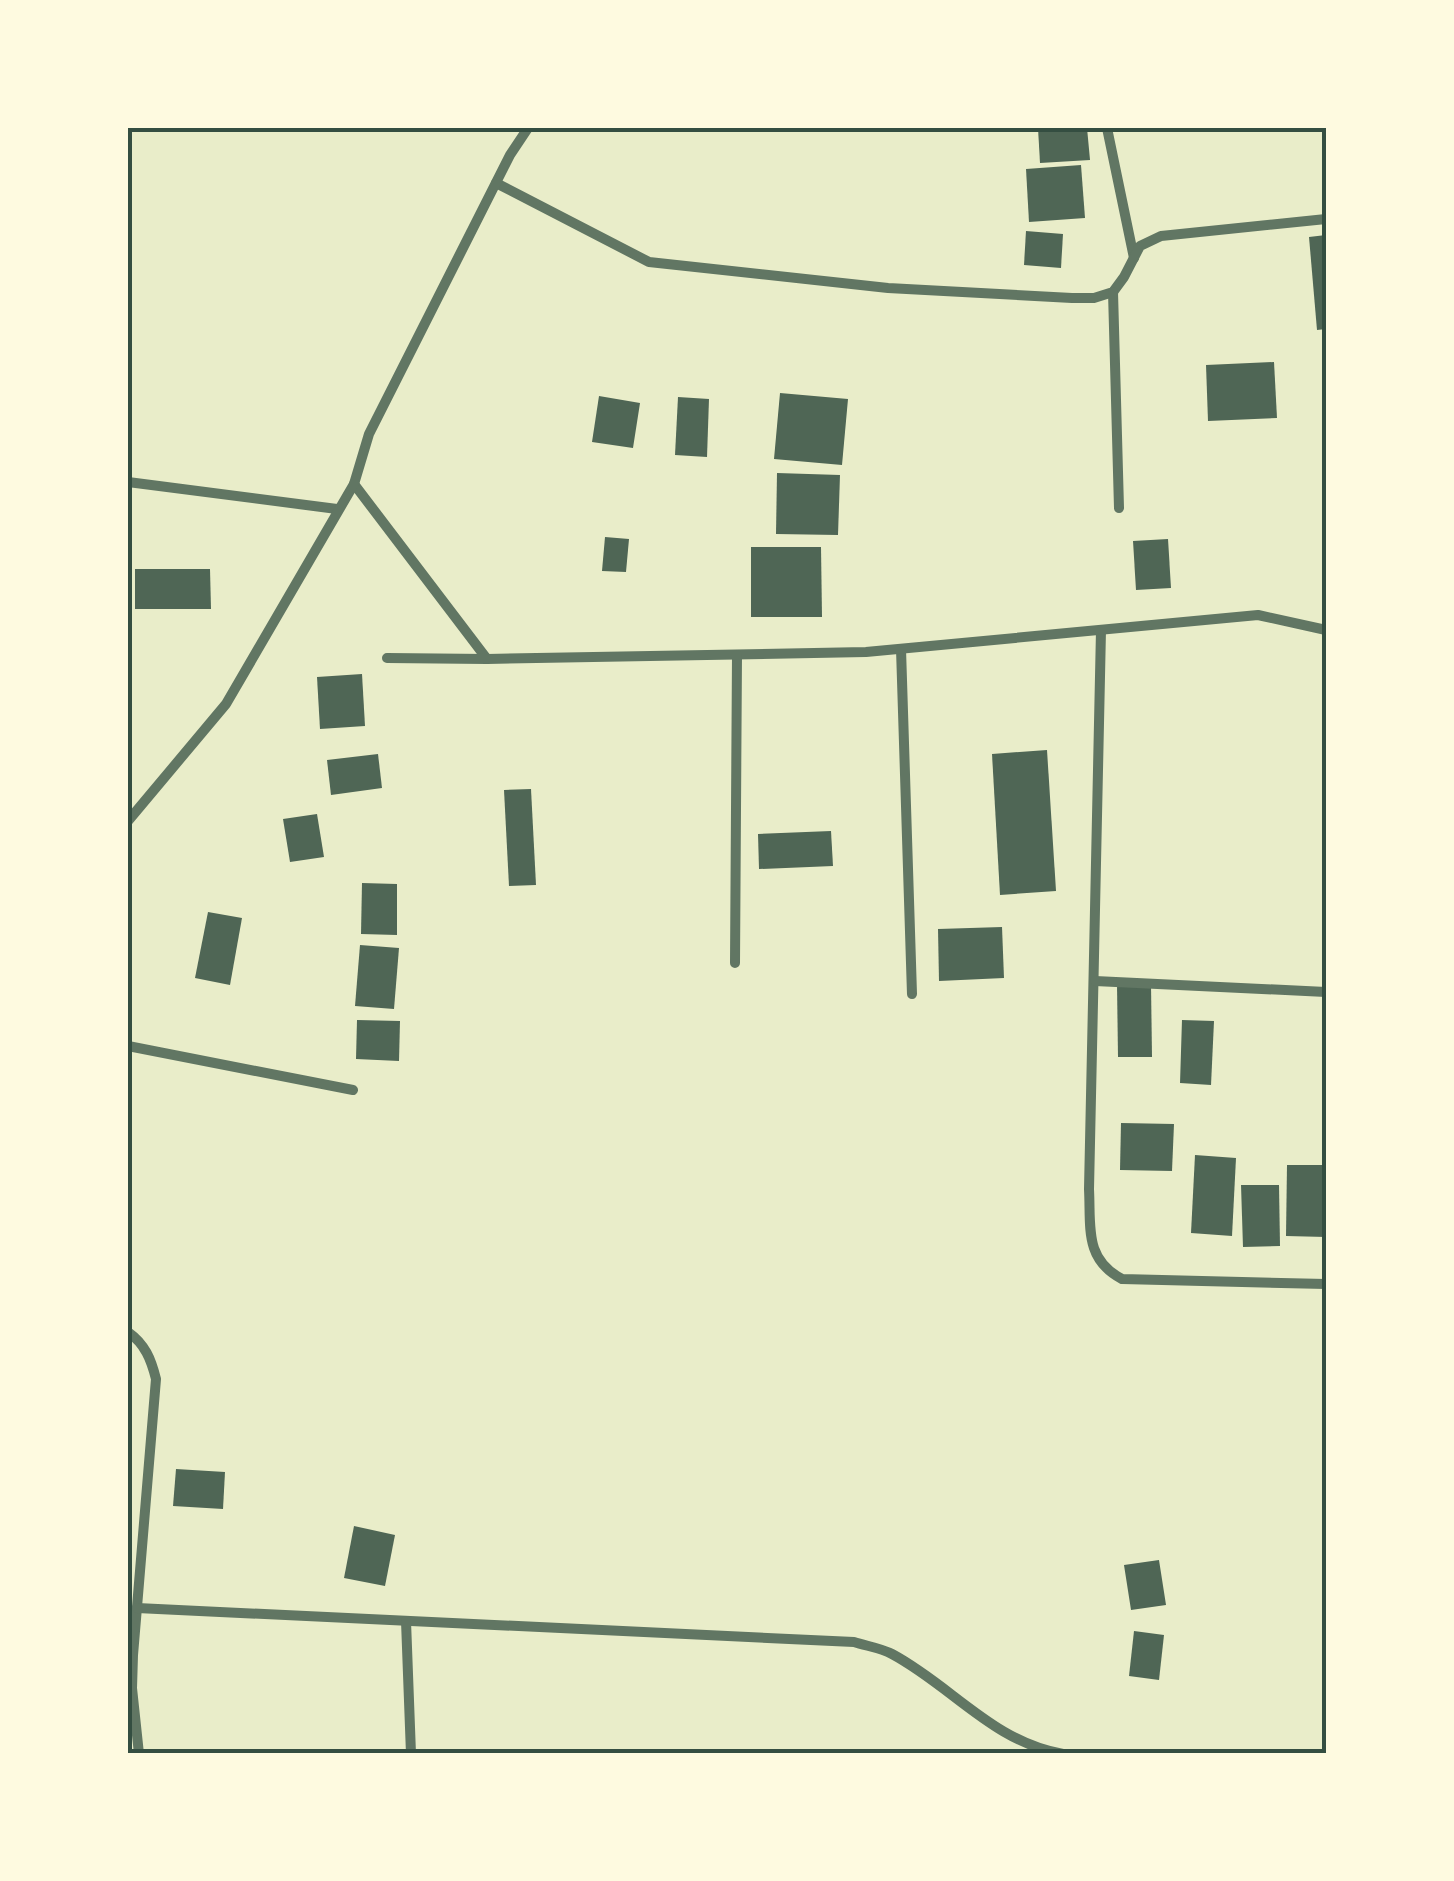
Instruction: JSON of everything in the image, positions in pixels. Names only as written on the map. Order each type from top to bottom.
[{"type":"street","points":[[128,821],[226,704],[354,484],[370,434],[496,183],[528,128]]},
{"type":"street","points":[[1107,128],[1134,259]]},
{"type":"street","points":[[496,183],[648,262],[888,288],[1072,298],[1094,298],[1112,292]]},
{"type":"street","points":[[1119,508],[1112,292],[1140,246],[1162,236],[1326,219]]},
{"type":"street","points":[[128,482],[337,509]]},
{"type":"street","points":[[354,484],[487,659]]},
{"type":"street","points":[[387,658],[737,655],[901,649],[1258,615],[1326,630]]},
{"type":"street","points":[[1101,630],[1089,1188],[1093,1252],[1104,1270],[1122,1279],[1326,1284]]},
{"type":"street","points":[[901,649],[912,994]]},
{"type":"street","points":[[735,963],[737,655]]},
{"type":"street","points":[[1095,981],[1326,992]]},
{"type":"street","points":[[128,1046],[354,1090]]},
{"type":"street","points":[[128,1332],[151,1359],[156,1379],[132,1688],[139,1754]]},
{"type":"street","points":[[137,1608],[854,1642],[891,1653],[999,1731],[1038,1749],[1063,1754]]},
{"type":"street","points":[[406,1621],[411,1754]]},
{"type":"building","points":[[1038,128],[1087,128],[1090,160],[1040,163]]},
{"type":"building","points":[[1081,165],[1085,218],[1029,222],[1026,169]]},
{"type":"building","points":[[1026,231],[1063,234],[1061,268],[1024,265]]},
{"type":"building","points":[[1326,235],[1326,329],[1317,330],[1309,237]]},
{"type":"building","points":[[1274,362],[1277,418],[1208,421],[1206,365]]},
{"type":"building","points":[[780,393],[848,399],[842,465],[774,459]]},
{"type":"building","points":[[599,396],[640,403],[633,448],[592,442]]},
{"type":"building","points":[[678,397],[709,399],[707,457],[675,455]]},
{"type":"building","points":[[777,473],[840,475],[838,535],[776,534]]},
{"type":"building","points":[[605,537],[629,539],[626,572],[602,571]]},
{"type":"building","points":[[1168,539],[1171,588],[1136,590],[1133,541]]},
{"type":"building","points":[[751,547],[821,547],[822,617],[751,617]]},
{"type":"building","points":[[135,569],[210,569],[211,609],[135,609]]},
{"type":"building","points":[[362,674],[365,726],[320,729],[317,677]]},
{"type":"building","points":[[1047,750],[1056,891],[1000,895],[992,754]]},
{"type":"building","points":[[378,754],[382,788],[331,795],[327,760]]},
{"type":"building","points":[[531,789],[536,885],[509,886],[504,790]]},
{"type":"building","points":[[317,814],[324,857],[290,862],[283,819]]},
{"type":"building","points":[[831,831],[833,866],[759,869],[758,834]]},
{"type":"building","points":[[362,883],[397,884],[397,935],[361,934]]},
{"type":"building","points":[[208,912],[242,918],[230,985],[195,978]]},
{"type":"building","points":[[1002,927],[1004,978],[939,981],[938,929]]},
{"type":"building","points":[[360,945],[399,948],[394,1009],[355,1006]]},
{"type":"building","points":[[1117,984],[1151,984],[1152,1057],[1118,1057]]},
{"type":"building","points":[[357,1020],[400,1021],[399,1061],[356,1059]]},
{"type":"building","points":[[1182,1020],[1214,1021],[1211,1085],[1180,1083]]},
{"type":"building","points":[[1121,1123],[1174,1124],[1172,1171],[1120,1170]]},
{"type":"building","points":[[1195,1155],[1236,1158],[1232,1236],[1191,1233]]},
{"type":"building","points":[[1287,1165],[1326,1165],[1326,1237],[1286,1236]]},
{"type":"building","points":[[1241,1185],[1279,1185],[1280,1246],[1243,1247]]},
{"type":"building","points":[[176,1469],[225,1472],[223,1509],[173,1506]]},
{"type":"building","points":[[354,1526],[395,1535],[385,1586],[344,1578]]},
{"type":"building","points":[[1159,1560],[1166,1605],[1131,1610],[1124,1565]]},
{"type":"building","points":[[1134,1631],[1164,1635],[1159,1680],[1129,1676]]}]
